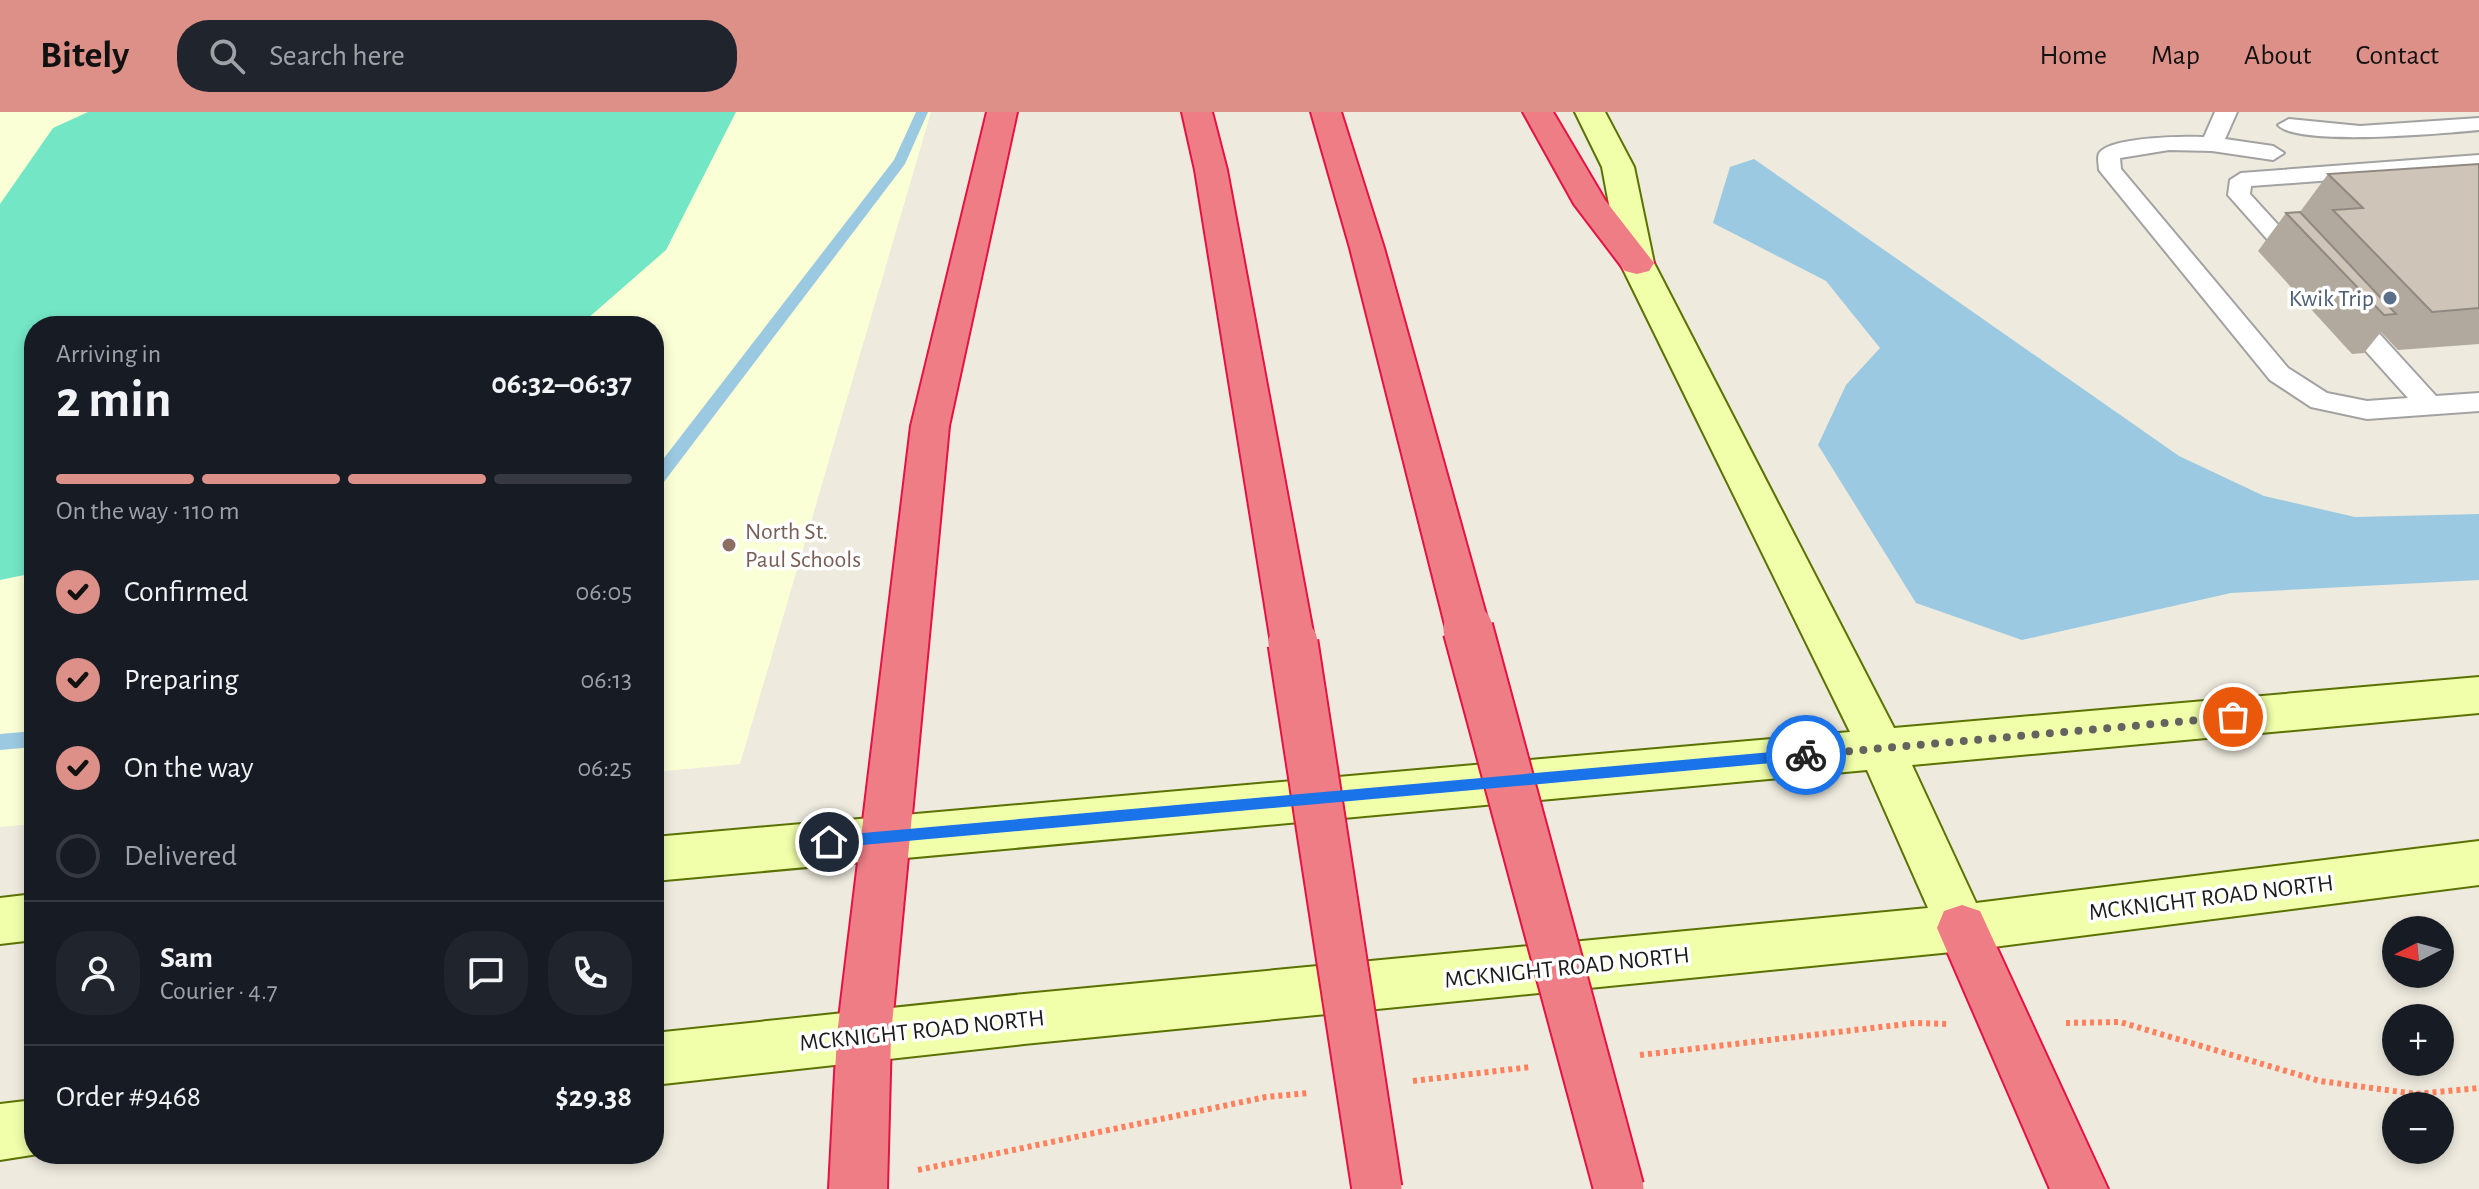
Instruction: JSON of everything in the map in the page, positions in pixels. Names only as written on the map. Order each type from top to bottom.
[{"type":"highway","points":[[858,1189],[864,1035],[930,426],[1002,112]]},
{"type":"highway","points":[[1197,112],[1211,170],[1293,643],[1377,1189]]},
{"type":"highway","points":[[1326,112],[1367,248],[1619,1189]]},
{"type":"highway","points":[[1538,112],[1591,204],[1637,263]]},
{"type":"highway","points":[[1962,928],[2079,1189]]},
{"type":"street","points":[[1590,112],[1618,167],[1637,263],[1881,748],[1962,928]]},
{"type":"street","points":[[664,858],[2479,695]]},
{"type":"street","name":"MCKNIGHT ROAD NORTH","points":[[664,1058],[864,1035],[1962,928],[2479,863]]},
{"type":"street","points":[[0,921],[24,918]]},
{"type":"street","points":[[0,1132],[24,1129]]},
{"type":"lane","points":[[2213,142],[2226,112]]},
{"type":"lane","points":[[2291,118],[2360,132],[2479,124]]},
{"type":"lane","points":[[2213,142],[2247,127]]},
{"type":"lane","points":[[2312,150],[2360,132]]},
{"type":"lane","points":[[2273,153],[2213,142],[2125,148],[2109,155],[2110,170],[2279,374],[2320,401],[2367,410],[2479,402]]},
{"type":"lane","points":[[2310,273],[2239,195],[2241,180],[2479,162]]},
{"type":"lane","points":[[2330,295],[2430,406]]},
{"type":"path","points":[[2120,1022],[2320,1081],[2416,1094],[2479,1088]]},
{"type":"shaded area","name":"North St. Paul Schools","points":[[0,112],[931,112],[740,764],[664,771],[664,316],[24,316],[24,825],[0,827]]},
{"type":"green space","points":[[88,112],[736,112],[666,250],[590,316],[24,316],[24,575],[0,580],[0,204],[53,128]]},
{"type":"water","points":[[1754,159],[2179,456],[2264,496],[2355,517],[2479,514],[2479,580],[2231,593],[2022,640],[1916,603],[1818,445],[1846,385],[1880,348],[1826,281],[1713,223],[1730,167]]},
{"type":"building","points":[[2479,164],[2479,308],[2432,312],[2333,210],[2363,208],[2328,174]]},
{"type":"building","points":[[2300,212],[2396,314],[2384,315],[2286,213]]},
{"type":"waterway","points":[[664,470],[900,161],[922,112]]},
{"type":"waterway","points":[[0,742],[24,740]]},
{"type":"way so far","points":[[1806,755],[2233,717]]},
{"type":"place","name":"Kwik Trip","points":[[2390,298]]},
{"type":"place","name":"North St. Paul Schools","points":[[729,545]]},
{"type":"route","points":[[829,842],[1036,826],[1806,755]]}]
